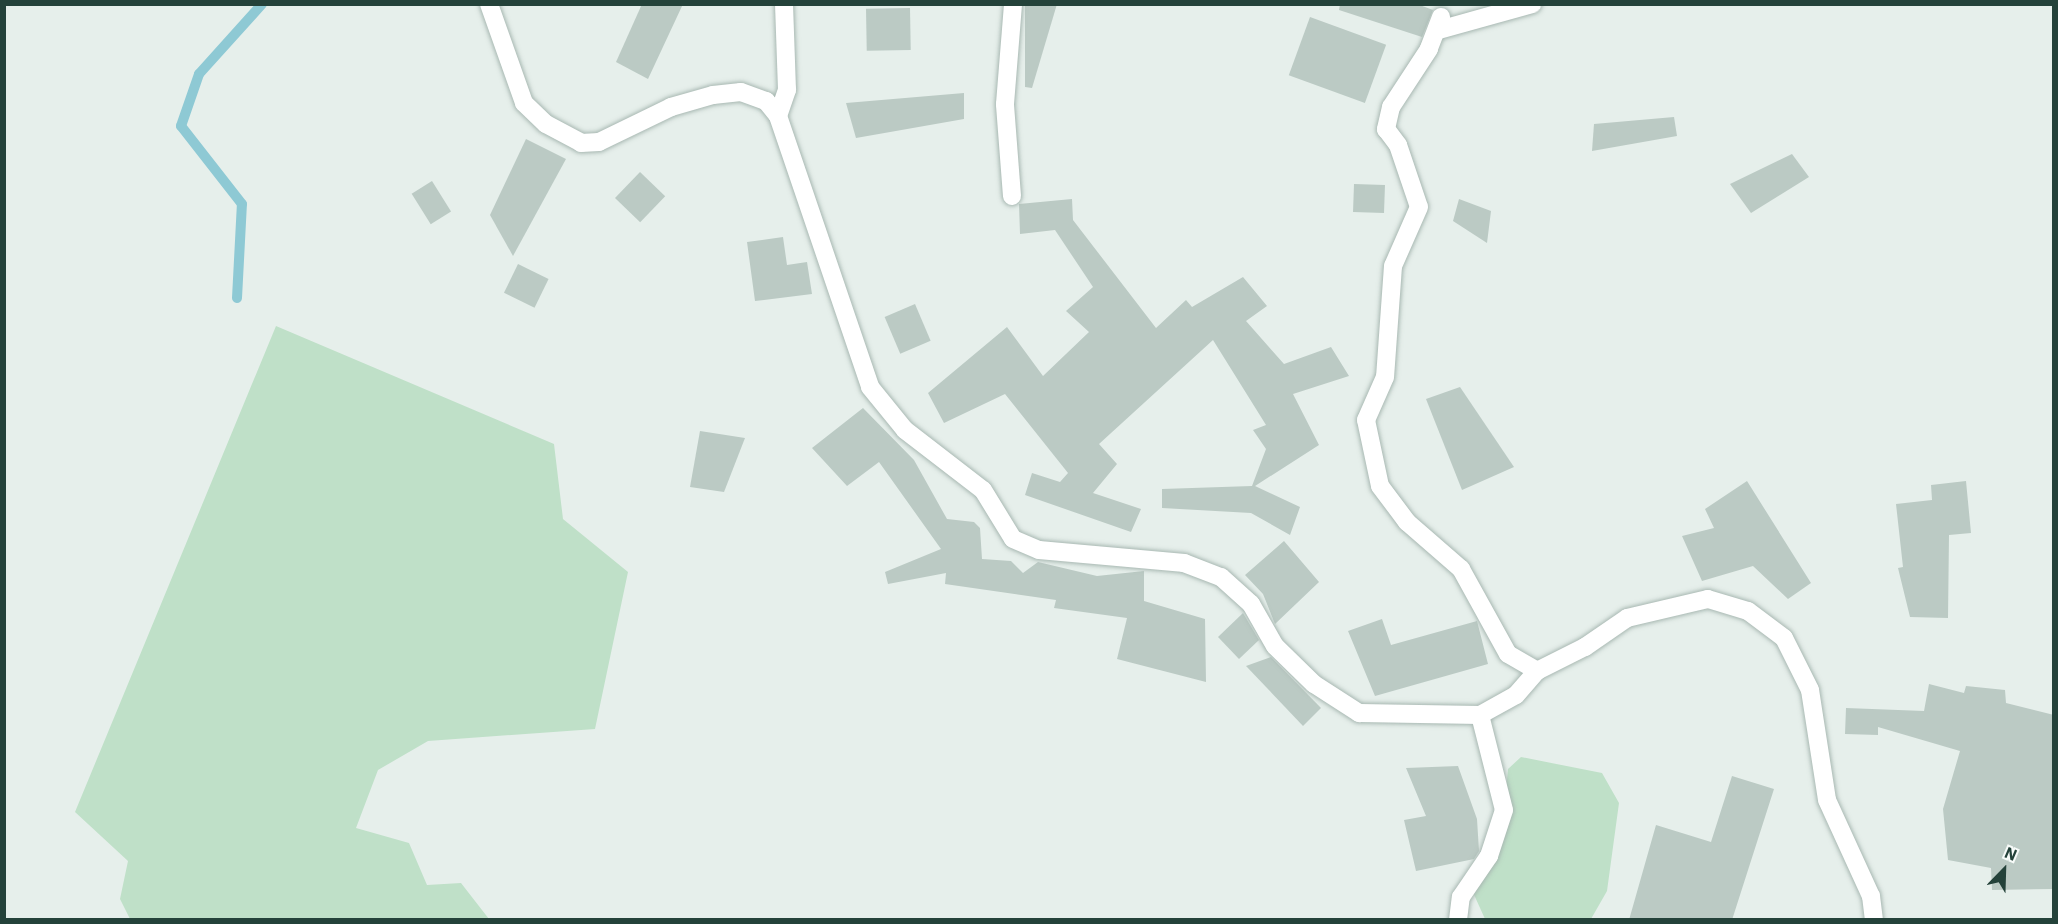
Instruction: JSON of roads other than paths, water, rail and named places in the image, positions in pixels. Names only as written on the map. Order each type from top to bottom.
[{"type":"street","points":[[489,4],[524,104],[546,124],[581,143],[599,142],[671,107],[713,94],[741,92],[766,101],[778,116],[870,387],[905,430],[983,490],[1013,539],[1040,550],[1184,563],[1221,577],[1251,604],[1275,646],[1314,684],[1359,713],[1480,715],[1516,695],[1537,671],[1585,647],[1627,618],[1708,599],[1748,611],[1784,638],[1810,690],[1827,800],[1870,896],[1874,920]]},
{"type":"street","points":[[778,116],[787,90],[784,4]]},
{"type":"street","points":[[1012,196],[1005,104],[1013,4]]},
{"type":"street","points":[[1532,4],[1440,24],[1391,107],[1386,129],[1398,145],[1419,207],[1393,266],[1385,377],[1365,420],[1380,486],[1407,522],[1461,568],[1508,654],[1537,671]]},
{"type":"street","points":[[1458,920],[1461,897],[1489,856],[1504,810],[1480,715]]},
{"type":"waterway","points":[[237,298],[242,204],[181,126],[199,74],[262,4]]}]
